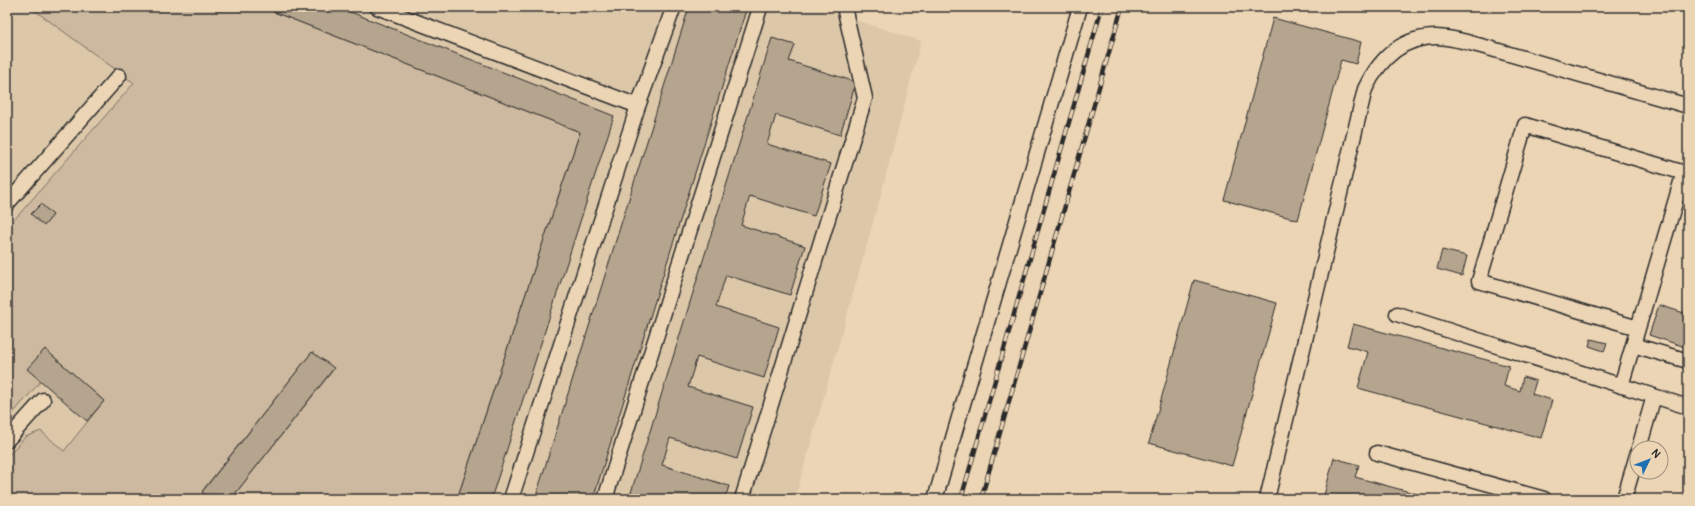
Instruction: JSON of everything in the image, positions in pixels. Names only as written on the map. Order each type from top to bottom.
[{"type":"lane","points":[[377,7],[638,106]]},
{"type":"lane","points":[[511,499],[638,106],[673,9],[669,7]]},
{"type":"lane","points":[[742,499],[865,98],[844,7]]},
{"type":"lane","points":[[935,499],[1080,7]]},
{"type":"lane","points":[[605,499],[759,11]]},
{"type":"lane","points":[[1268,499],[1365,89],[1373,73],[1384,58],[1400,47],[1417,40],[1436,37],[1454,39],[1688,106]]},
{"type":"lane","points":[[7,204],[119,76]]},
{"type":"lane","points":[[1621,386],[1686,173],[1525,125],[1479,281],[1638,328]]},
{"type":"lane","points":[[1397,314],[1688,407]]},
{"type":"lane","points":[[1633,345],[1688,361]]},
{"type":"lane","points":[[1641,440],[1654,396]]},
{"type":"lane","points":[[7,440],[43,400]]},
{"type":"lane","points":[[1377,453],[1542,499]]},
{"type":"lane","points":[[1624,499],[1630,480]]},
{"type":"shaded area","points":[[7,7],[815,7],[921,41],[880,198],[795,499],[7,499]]},
{"type":"shaded area","points":[[30,7],[261,7],[580,132],[457,499],[231,499],[334,369],[312,352],[202,491],[211,499],[7,499],[7,457],[25,437],[41,431],[64,451],[104,401],[45,349],[28,369],[41,381],[7,420],[7,228],[134,83]],"holes":[[[41,204],[53,215],[44,225],[32,214]]]},
{"type":"building","points":[[261,7],[338,7],[614,116],[491,499],[457,499],[580,132]]},
{"type":"building","points":[[689,7],[747,7],[593,499],[535,499]]},
{"type":"building","points":[[1273,18],[1361,42],[1356,64],[1341,60],[1298,220],[1224,200]]},
{"type":"building","points":[[772,38],[795,45],[789,61],[856,82],[840,135],[776,115],[767,144],[831,164],[814,216],[750,196],[741,225],[805,246],[790,295],[726,275],[716,307],[779,327],[764,378],[697,357],[688,387],[753,407],[737,459],[670,438],[662,465],[729,486],[725,499],[629,499]]},
{"type":"building","points":[[41,204],[53,215],[44,226],[31,214]]},
{"type":"building","points":[[1442,250],[1467,256],[1462,276],[1437,269]]},
{"type":"building","points":[[1194,280],[1277,303],[1232,466],[1149,443]]},
{"type":"building","points":[[1688,302],[1688,348],[1649,335],[1659,305],[1684,313]]},
{"type":"building","points":[[1353,324],[1509,366],[1504,386],[1520,391],[1523,377],[1536,381],[1532,394],[1552,400],[1541,438],[1358,388],[1368,352],[1347,346]]},
{"type":"building","points":[[1591,339],[1607,343],[1604,351],[1589,346]]},
{"type":"building","points":[[45,349],[104,401],[87,421],[27,369]]},
{"type":"building","points":[[312,352],[334,368],[231,499],[211,499],[202,492]]},
{"type":"building","points":[[1334,458],[1359,465],[1355,477],[1435,499],[1323,499]]},
{"type":"railway","points":[[961,499],[1102,7]]},
{"type":"railway","points":[[981,499],[1122,7]]}]
